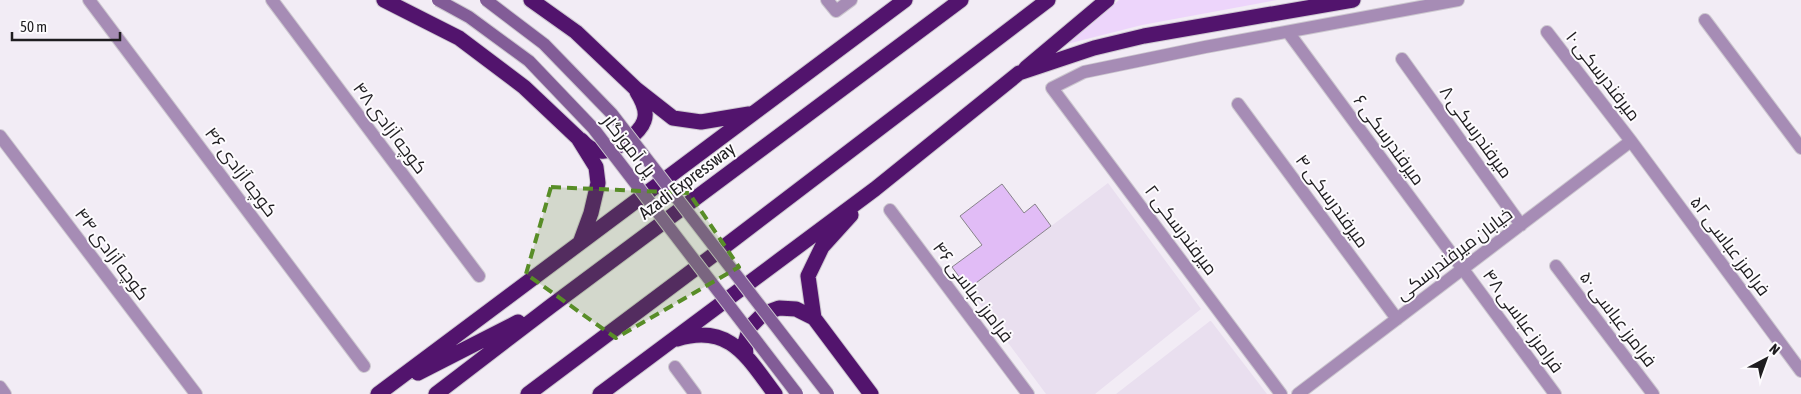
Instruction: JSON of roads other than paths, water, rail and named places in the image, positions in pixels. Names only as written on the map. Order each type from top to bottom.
[{"type":"highway","points":[[384,0],[459,38],[524,86],[588,148],[603,152],[621,145],[634,135],[644,121],[645,107],[636,89]]},
{"type":"highway","points":[[531,0],[576,32],[636,89],[673,118],[701,122],[753,113]]},
{"type":"highway","points":[[380,392],[905,0]]},
{"type":"highway","name":"Azadi Expressway","points":[[436,394],[961,0]]},
{"type":"highway","points":[[528,394],[1048,0]]},
{"type":"highway","points":[[600,394],[875,189],[1019,74],[1107,0]]},
{"type":"highway","points":[[1019,74],[1094,48],[1144,36],[1353,0]]},
{"type":"highway","points":[[578,138],[596,167],[598,183],[591,213],[580,243]]},
{"type":"highway","points":[[814,318],[808,276],[822,247],[875,189]]},
{"type":"highway","points":[[380,392],[551,306]]},
{"type":"highway","points":[[746,356],[745,344],[750,327],[762,314],[779,308],[796,309],[814,318],[871,394]]},
{"type":"highway","points":[[670,341],[693,334],[728,340],[746,356],[775,394]]},
{"type":"main road","name":"پل آموزگار","points":[[438,0],[470,17],[529,61],[594,128],[798,394]]},
{"type":"main road","name":"پل آموزگار","points":[[486,0],[544,44],[612,114],[828,394]]},
{"type":"street","name":"کوچه آزادی ۴۶","points":[[89,0],[364,366]]},
{"type":"street","name":"کوچه آزادی ۴۸","points":[[272,0],[479,276]]},
{"type":"street","points":[[827,0],[836,11],[851,0]]},
{"type":"street","points":[[1288,32],[1458,0]]},
{"type":"street","points":[[1705,20],[1801,148]]},
{"type":"street","name":"میرفندرسکی ۲","points":[[1281,394],[1052,88],[1084,72],[1288,32]]},
{"type":"street","name":"میرفندرسکی ۶","points":[[1288,32],[1462,269]]},
{"type":"street","name":"میرفندرسکی ۱۰","points":[[1547,32],[1631,141]]},
{"type":"street","name":"میرفندرسکی ۸","points":[[1402,59],[1521,225]]},
{"type":"street","name":"میرفندرسکی ۴","points":[[1238,104],[1397,319]]},
{"type":"street","name":"کوچه آزادی ۴۴","points":[[0,136],[196,394]]},
{"type":"street","name":"خیابان میرفندرسکی","points":[[1298,394],[1631,141]]},
{"type":"street","name":"فرامرز عباسی ۵۲","points":[[1631,141],[1801,371]]},
{"type":"street","name":"فرامرز عباسی ۴۶","points":[[890,210],[1028,394]]},
{"type":"street","name":"فرامرز عباسی ۵۰","points":[[1556,266],[1653,394]]},
{"type":"street","name":"فرامرز عباسی ۴۸","points":[[1462,269],[1555,394]]},
{"type":"street","points":[[675,367],[695,394]]},
{"type":"street","points":[[0,387],[5,394]]}]
